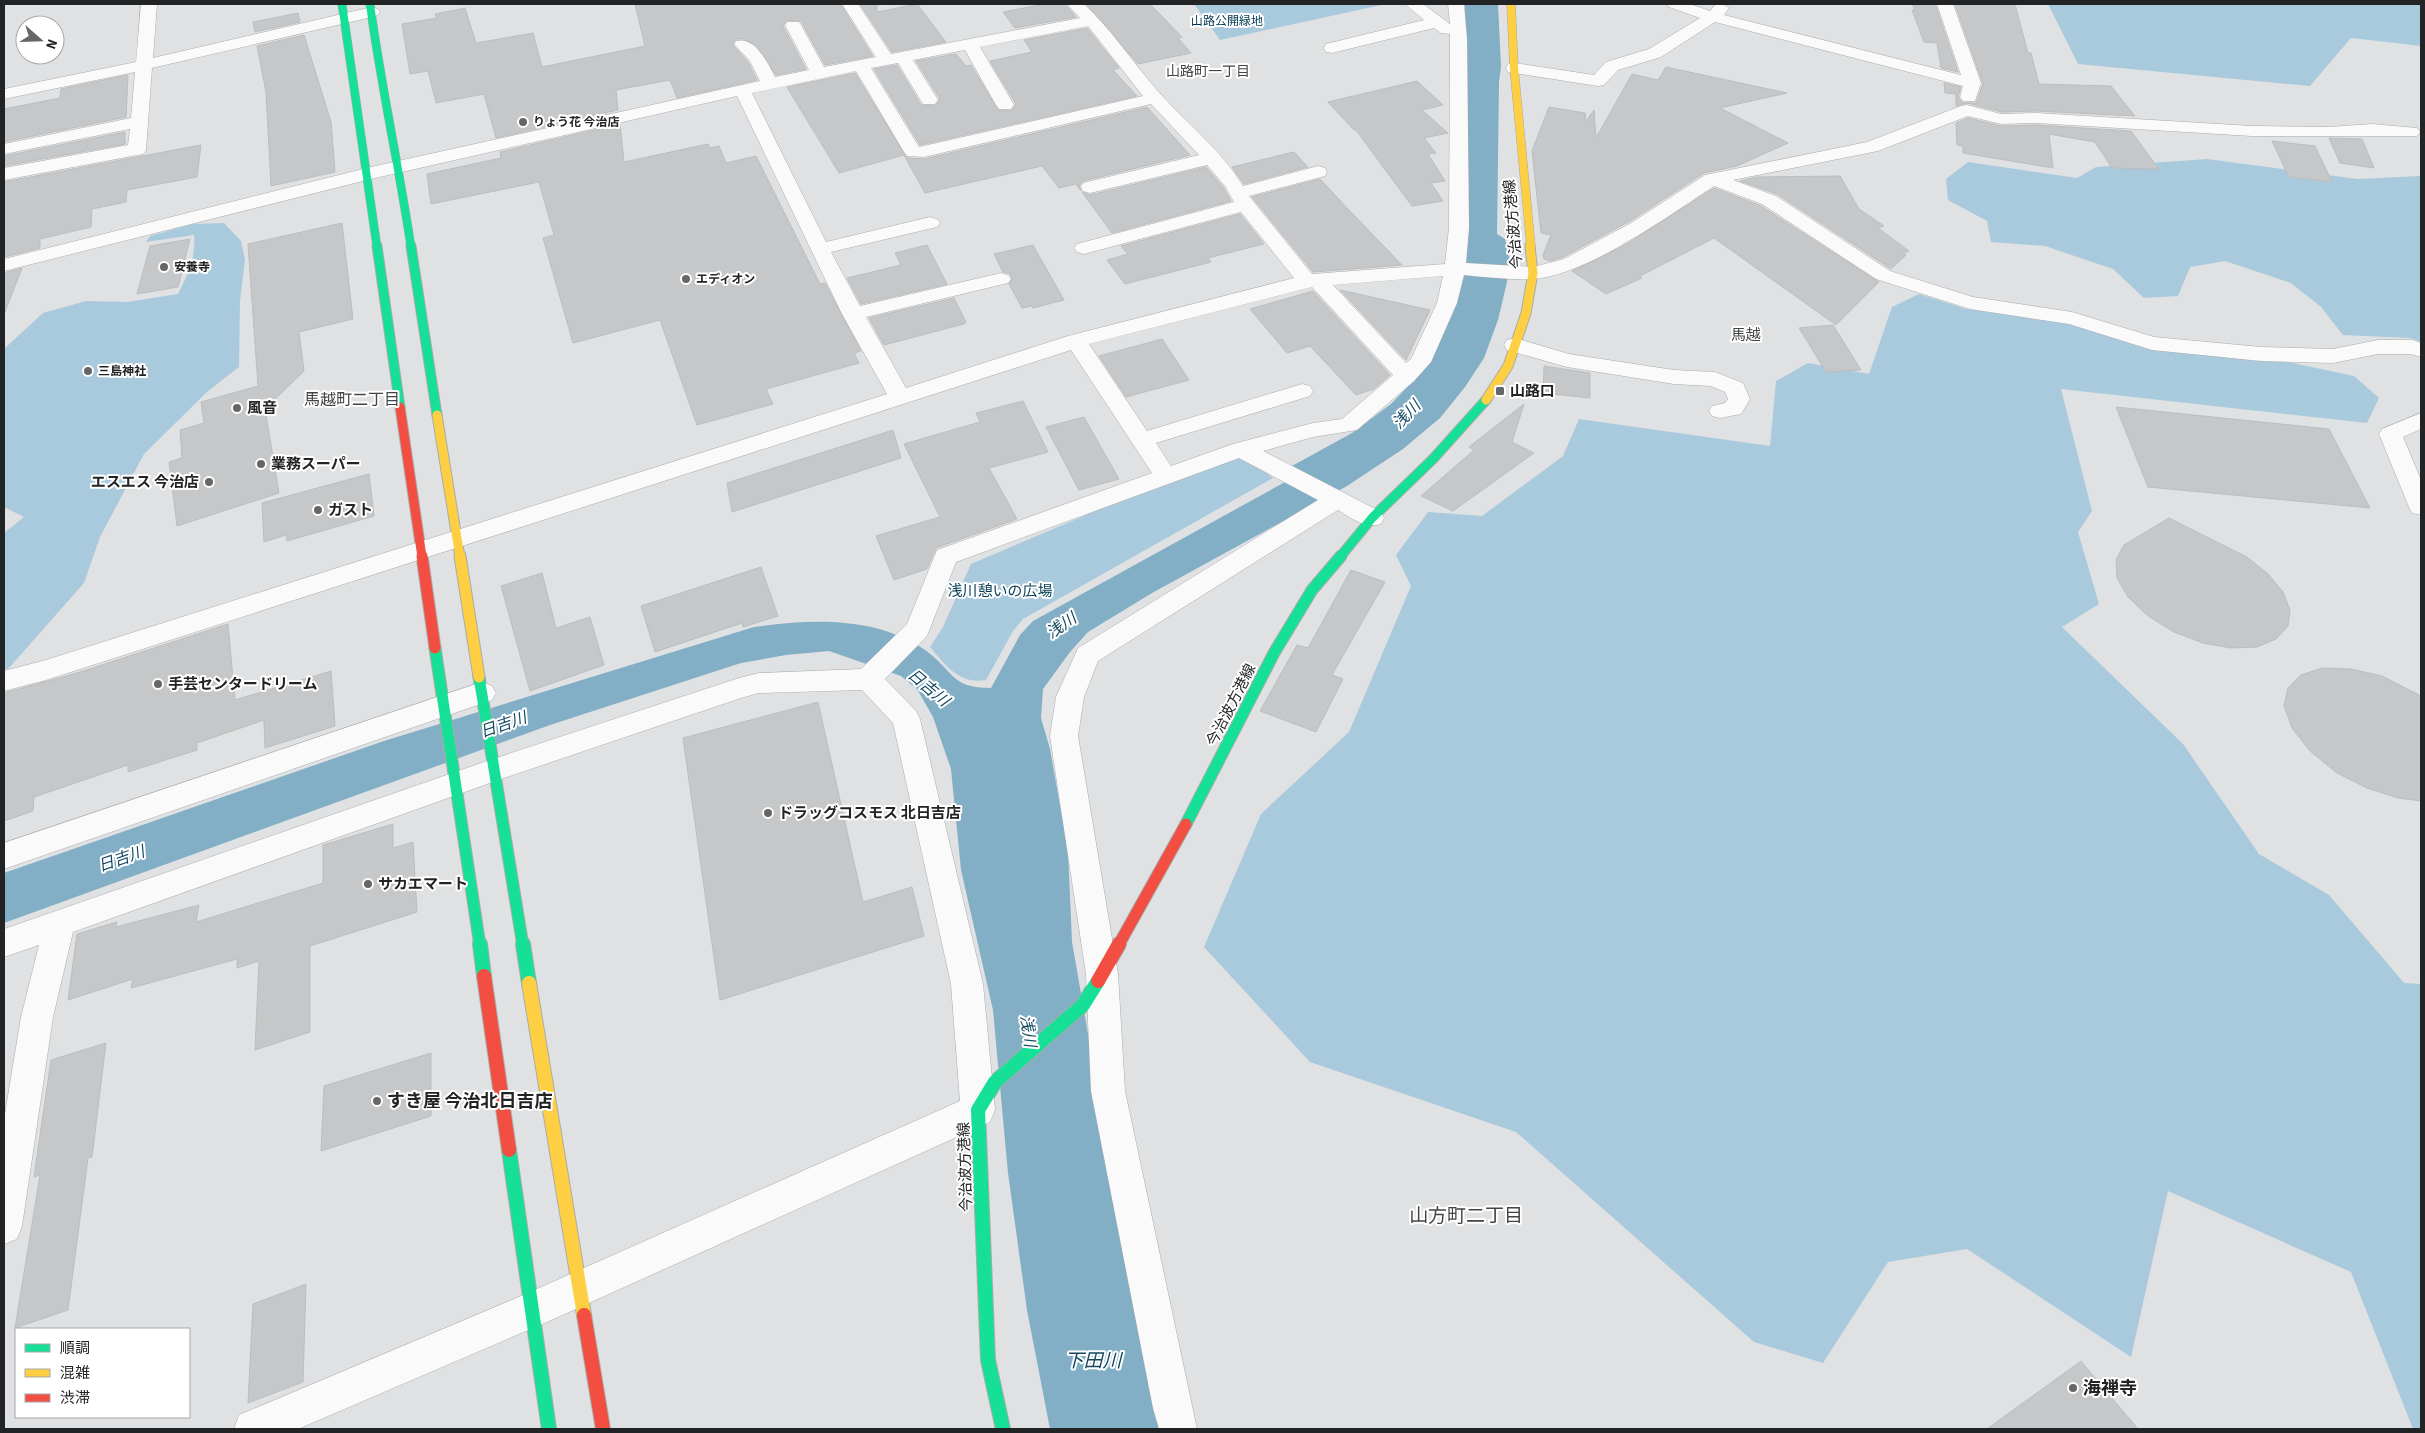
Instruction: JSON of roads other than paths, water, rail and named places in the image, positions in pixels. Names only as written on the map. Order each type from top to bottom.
[{"type":"street","points":[[4,174],[137,150],[149,4]]},
{"type":"street","points":[[850,4],[928,100]]},
{"type":"street","points":[[1076,4],[1092,20],[1155,98],[1211,158],[1242,199],[1312,280],[1406,376]]},
{"type":"street","points":[[1412,4],[1459,38]]},
{"type":"street","points":[[4,943],[456,782],[759,683],[869,678],[918,629],[946,556],[1241,449],[1313,430],[1349,425],[1420,362],[1447,303],[1455,269],[1459,228],[1459,38],[1456,4]]},
{"type":"street","name":"今治波方港線","points":[[1003,1429],[988,1360],[987,1096],[1083,1005],[1173,850],[1274,652],[1312,590],[1372,518],[1433,459],[1479,410],[1508,366],[1526,313],[1533,273],[1514,68],[1511,4]]},
{"type":"street","points":[[1674,4],[1714,17],[1972,83]]},
{"type":"street","points":[[1514,68],[1598,80],[1612,66],[1655,53],[1714,17],[1726,4]]},
{"type":"street","points":[[1945,4],[1972,83],[1967,110]]},
{"type":"street","points":[[4,94],[144,65],[343,10],[374,7],[378,64],[399,166],[456,540],[603,1429]]},
{"type":"street","points":[[343,10],[421,552],[534,1309],[549,1429]]},
{"type":"street","points":[[4,265],[399,166],[742,89],[1092,20]]},
{"type":"street","points":[[1332,48],[1438,22]]},
{"type":"street","points":[[793,25],[819,74]]},
{"type":"street","points":[[742,44],[757,60],[770,84]]},
{"type":"street","points":[[971,45],[1005,105]]},
{"type":"street","points":[[861,66],[913,152],[924,152],[1155,98]]},
{"type":"street","points":[[742,89],[796,204],[821,249],[852,314],[900,397]]},
{"type":"street","points":[[4,681],[46,670],[421,552],[1076,341],[1312,280],[1455,269],[1533,273],[1571,264],[1638,228],[1712,178],[1872,147],[1967,110],[2001,119],[2036,118],[2252,131],[2329,132],[2372,130],[2411,132]]},
{"type":"street","points":[[4,149],[140,122]]},
{"type":"street","points":[[1090,187],[1211,158]]},
{"type":"street","points":[[1084,248],[1242,199],[1318,172]]},
{"type":"street","points":[[1712,178],[1769,200],[1883,275],[1970,303],[2072,318],[2152,342],[2261,354],[2333,356],[2378,347],[2413,347],[2421,350]]},
{"type":"street","points":[[821,249],[930,223]]},
{"type":"street","points":[[852,314],[1000,279]]},
{"type":"street","points":[[1076,341],[1166,476]]},
{"type":"street","points":[[1515,346],[1567,360],[1674,377],[1715,379],[1735,388],[1740,399],[1733,409],[1720,411]]},
{"type":"street","points":[[1142,440],[1302,391]]},
{"type":"street","points":[[2421,420],[2390,434],[2421,508]]},
{"type":"street","points":[[1241,449],[1372,518]]},
{"type":"street","points":[[1178,1429],[1172,1408],[1108,1091],[1102,974],[1064,736],[1070,697],[1087,655],[1336,500]]},
{"type":"street","points":[[253,1429],[534,1309],[735,1220],[987,1096],[967,984],[906,719],[869,678]]},
{"type":"street","points":[[4,856],[482,694]]},
{"type":"street","points":[[4,1226],[37,1017],[59,924]]},
{"type":"water","points":[[1465,4],[1498,4],[1501,67],[1499,82],[1497,234],[1505,239],[1511,265],[1498,320],[1484,358],[1465,387],[1440,418],[1403,449],[1347,486],[1152,593],[1088,632],[1070,652],[1043,689],[1041,718],[1050,749],[1068,851],[1072,942],[1150,1365],[1167,1429],[1050,1429],[1027,1310],[1008,1173],[993,1010],[961,870],[951,769],[933,717],[917,689],[901,676],[829,651],[786,655],[741,663],[550,725],[4,923],[4,873],[384,741],[754,627],[797,622],[820,622],[864,626],[885,631],[906,639],[925,650],[959,681],[967,685],[991,688],[1020,635],[1033,621],[1287,481],[1292,466],[1352,433],[1391,404],[1417,377],[1448,317],[1464,59]]},
{"type":"place","name":"りょう花 今治店","points":[[523,122]]},
{"type":"place","name":"安養寺","points":[[164,267]]},
{"type":"place","name":"エディオン","points":[[686,279]]},
{"type":"place","name":"三島神社","points":[[88,371]]},
{"type":"place","name":"山路口","points":[[1500,391]]},
{"type":"place","name":"風音","points":[[237,408]]},
{"type":"place","name":"業務スーパー","points":[[261,464]]},
{"type":"place","name":"エスエス 今治店","points":[[209,482]]},
{"type":"place","name":"ガスト","points":[[318,510]]},
{"type":"place","name":"手芸センタードリーム","points":[[158,684]]},
{"type":"place","name":"ドラッグコスモス 北日吉店","points":[[768,813]]},
{"type":"place","name":"サカエマート","points":[[368,884]]},
{"type":"place","name":"すき屋 今治北日吉店","points":[[377,1101]]},
{"type":"place","name":"海禅寺","points":[[2073,1388]]},
{"type":"district","name":"山路町一丁目","points":[[1208,71]]},
{"type":"district","name":"馬越","points":[[1746,335]]},
{"type":"district","name":"馬越町二丁目","points":[[352,399]]},
{"type":"district","name":"山方町二丁目","points":[[1466,1215]]},
{"type":"park label","name":"山路公開緑地","points":[[1227,21]]},
{"type":"park label","name":"浅川憩いの広場","points":[[1000,591]]},
{"type":"water label","name":"浅川","points":[[1406,414]]},
{"type":"water label","name":"浅川","points":[[1061,625]]},
{"type":"water label","name":"日吉川","points":[[929,687]]},
{"type":"water label","name":"日吉川","points":[[503,724]]},
{"type":"water label","name":"日吉川","points":[[121,858]]},
{"type":"water label","name":"浅川","points":[[1029,1031]]},
{"type":"water label","name":"下田川","points":[[1093,1360]]}]
